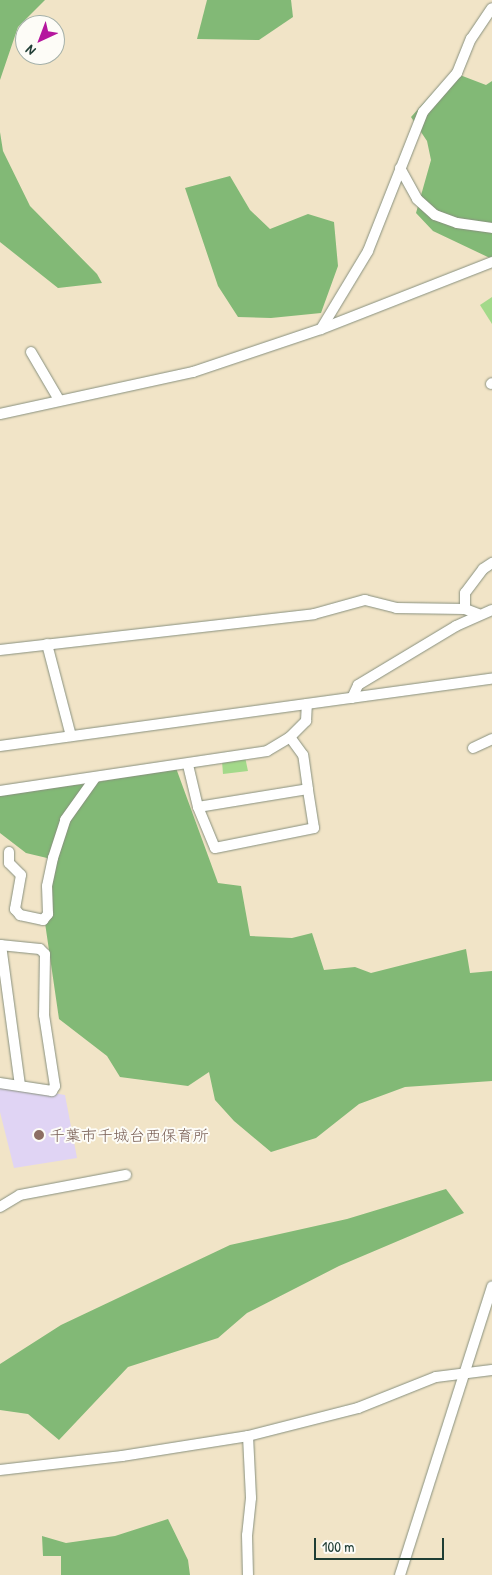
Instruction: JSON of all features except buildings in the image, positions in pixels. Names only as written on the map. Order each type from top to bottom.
[{"type":"street","points":[[321,329],[368,251],[398,182],[400,168],[423,112],[457,73],[471,39],[492,8]]},
{"type":"street","points":[[400,168],[416,199],[435,215],[457,223],[492,228]]},
{"type":"street","points":[[0,414],[193,372],[321,329],[492,262]]},
{"type":"street","points":[[32,352],[60,400]]},
{"type":"street","points":[[465,609],[465,593],[483,569],[492,563]]},
{"type":"street","points":[[0,650],[314,614],[365,600],[396,608],[465,609],[478,614]]},
{"type":"street","points":[[352,698],[358,685],[478,614],[492,610]]},
{"type":"street","points":[[47,644],[71,736]]},
{"type":"street","points":[[0,746],[492,679]]},
{"type":"street","points":[[0,791],[188,765],[266,751],[290,736],[306,721],[307,704]]},
{"type":"street","points":[[188,765],[198,808],[214,848],[314,828],[302,755],[290,736]]},
{"type":"street","points":[[473,748],[492,740]]},
{"type":"street","points":[[9,852],[9,863],[21,875],[15,909],[20,915],[43,920],[48,914],[47,886],[53,858],[65,820],[95,778]]},
{"type":"street","points":[[198,808],[308,789]]},
{"type":"street","points":[[0,1083],[52,1091],[55,1086],[44,1015],[45,954],[40,949],[1,945],[20,1086]]},
{"type":"street","points":[[0,1207],[20,1195],[126,1175]]},
{"type":"street","points":[[400,1575],[492,1286]]},
{"type":"street","points":[[0,1470],[122,1456],[248,1436],[358,1408],[416,1383],[465,1372],[492,1370]]},
{"type":"street","points":[[248,1436],[251,1498],[247,1535],[248,1575]]},
{"type":"shaded area","name":"千葉市千城台西保育所","points":[[0,1084],[65,1095],[77,1158],[14,1168],[0,1112]]},
{"type":"green space","points":[[0,0],[45,0],[30,15],[15,15],[15,36],[0,80]]},
{"type":"green space","points":[[207,0],[291,0],[293,17],[259,40],[197,39]]},
{"type":"green space","points":[[452,72],[486,85],[492,81],[492,259],[433,231],[416,213],[431,160],[427,141],[411,117]]},
{"type":"green space","points":[[0,132],[3,151],[30,206],[97,274],[102,283],[58,288],[0,242]]},
{"type":"green space","points":[[230,176],[250,210],[270,229],[308,214],[334,222],[338,266],[321,313],[271,318],[238,317],[218,286],[185,188]]},
{"type":"green space","points":[[492,297],[492,324],[480,305]]},
{"type":"green space","points":[[245,757],[248,771],[223,774],[222,761]]},
{"type":"green space","points":[[176,768],[218,883],[241,886],[250,936],[292,938],[312,933],[324,970],[355,967],[371,973],[466,949],[470,973],[492,971],[492,1081],[405,1087],[359,1104],[316,1138],[271,1152],[234,1121],[215,1100],[209,1072],[188,1086],[120,1077],[107,1056],[59,1019],[44,916],[51,875],[47,858],[26,853],[0,833],[0,791],[86,784]]},
{"type":"green space","points":[[446,1189],[464,1213],[339,1266],[247,1313],[218,1338],[128,1367],[59,1440],[28,1414],[0,1410],[0,1364],[61,1325],[230,1245],[347,1219]]},
{"type":"green space","points":[[168,1519],[188,1560],[190,1575],[61,1575],[61,1556],[43,1556],[42,1536],[66,1543],[115,1536]]},
{"type":"place","name":"千葉市千城台西保育所","points":[[39,1135]]}]
